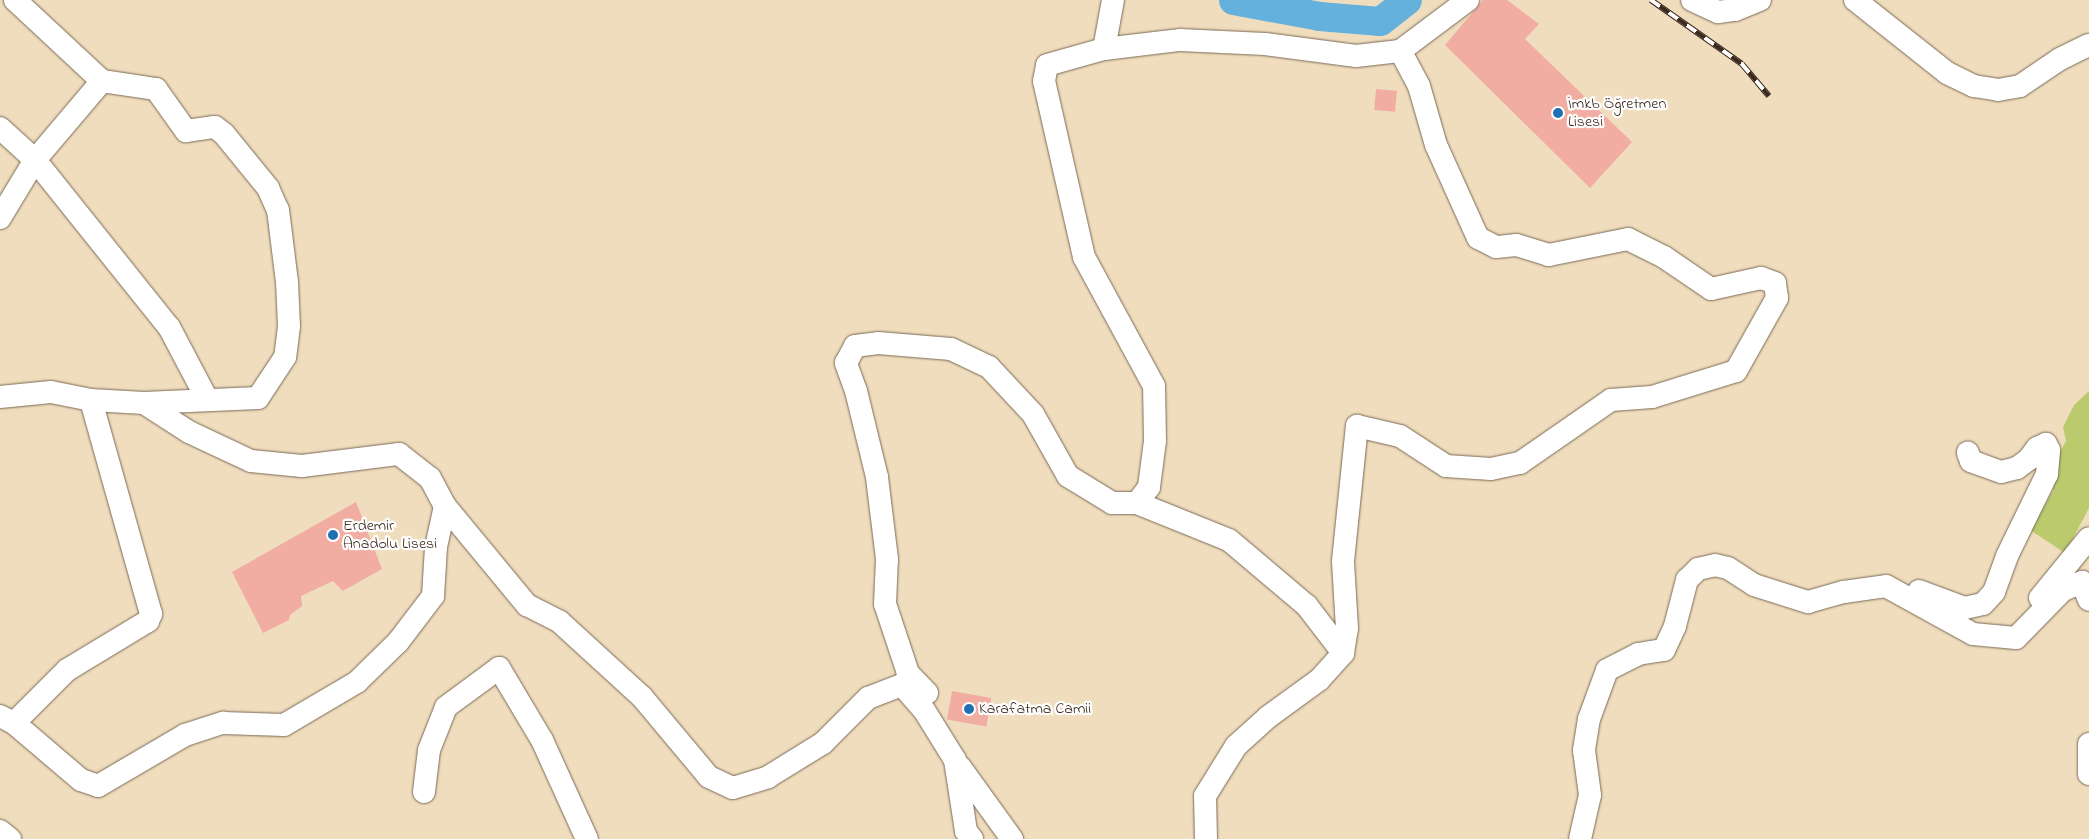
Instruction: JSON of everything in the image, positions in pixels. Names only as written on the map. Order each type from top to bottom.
[{"type":"street","points":[[0,397],[51,392],[92,400],[144,403],[258,398],[285,357],[289,326],[288,282],[278,210],[268,188],[224,134],[215,127],[186,131],[156,89],[102,81],[15,0]]},
{"type":"street","points":[[1104,48],[1113,0]]},
{"type":"street","points":[[1137,503],[1149,487],[1155,441],[1154,386],[1084,257],[1044,81],[1047,65],[1104,48],[1180,40],[1265,44],[1356,56],[1400,51],[1468,0]]},
{"type":"street","points":[[1692,0],[1718,12],[1735,10],[1760,0]]},
{"type":"street","points":[[1855,0],[1947,73],[1974,86],[1998,90],[2020,86],[2060,59],[2089,45]]},
{"type":"street","points":[[1206,839],[1205,796],[1236,746],[1268,717],[1319,680],[1343,652],[1347,629],[1343,561],[1357,426],[1400,436],[1446,466],[1491,469],[1520,463],[1611,400],[1652,397],[1736,371],[1778,298],[1775,283],[1761,278],[1711,289],[1664,256],[1628,239],[1549,255],[1516,245],[1496,248],[1478,238],[1436,145],[1420,86],[1400,51]]},
{"type":"street","points":[[0,218],[36,160],[102,81]]},
{"type":"street","points":[[0,128],[36,160],[169,327],[207,399]]},
{"type":"street","points":[[924,710],[928,695],[908,673],[885,604],[887,558],[877,477],[856,391],[846,363],[855,346],[878,343],[951,349],[990,367],[1034,414],[1068,476],[1112,503],[1137,503],[1229,540],[1307,606],[1343,652]]},
{"type":"street","points":[[92,400],[151,614],[148,621],[67,670],[7,720],[81,780],[98,786],[184,736],[223,723],[284,726],[356,682],[398,642],[433,596],[436,547],[445,506]]},
{"type":"street","points":[[144,403],[189,432],[251,461],[302,466],[399,454],[430,478],[445,506],[527,605],[560,622],[642,697],[709,777],[733,788],[768,777],[823,743],[868,698],[902,685],[924,710],[955,760],[1012,839]]},
{"type":"street","points":[[1580,839],[1590,796],[1584,750],[1589,719],[1607,670],[1638,654],[1664,650],[1676,626],[1687,580],[1698,570],[1715,565],[1728,568],[1754,585],[1808,602],[1844,592],[1886,586],[1922,592],[1965,608],[1984,604],[1994,592],[2007,556],[2047,474],[2049,450],[2046,444],[2037,448],[2029,459],[2017,468],[2001,472],[1971,461],[1968,454]]},
{"type":"street","points":[[1998,635],[2029,611],[2089,538]]},
{"type":"street","points":[[1886,586],[1973,634],[2016,638],[2063,590],[2082,582],[2089,600]]},
{"type":"street","points":[[424,792],[429,750],[446,707],[499,668],[542,740],[587,839]]},
{"type":"street","points":[[2089,744],[2089,774]]},
{"type":"street","points":[[955,760],[966,831],[972,839]]},
{"type":"street","points":[[0,831],[10,839]]},
{"type":"green space","points":[[2089,391],[2089,508],[2065,553],[2030,530],[2053,491],[2055,461],[2066,441],[2063,427],[2074,405]]},
{"type":"building","name":"İmkb Öğretmen Lisesi","points":[[1483,0],[1507,0],[1539,24],[1525,39],[1632,142],[1590,188],[1445,45]]},
{"type":"building","points":[[1376,89],[1397,91],[1395,112],[1374,110]]},
{"type":"building","name":"Erdemir Anadolu Lisesi","points":[[356,502],[382,569],[343,591],[333,581],[301,596],[302,606],[290,615],[289,620],[263,633],[232,572]]},
{"type":"building","name":"Karafatma Camii","points":[[952,691],[991,698],[986,727],[947,720]]},
{"type":"waterway","points":[[1233,0],[1319,16],[1380,21],[1407,0]]},
{"type":"railway","points":[[1651,0],[1742,64],[1769,96]]},
{"type":"place","name":"İmkb Öğretmen Lisesi","points":[[1558,113]]},
{"type":"place","name":"Erdemir Anadolu Lisesi","points":[[333,535]]},
{"type":"place","name":"Karafatma Camii","points":[[969,709]]}]
